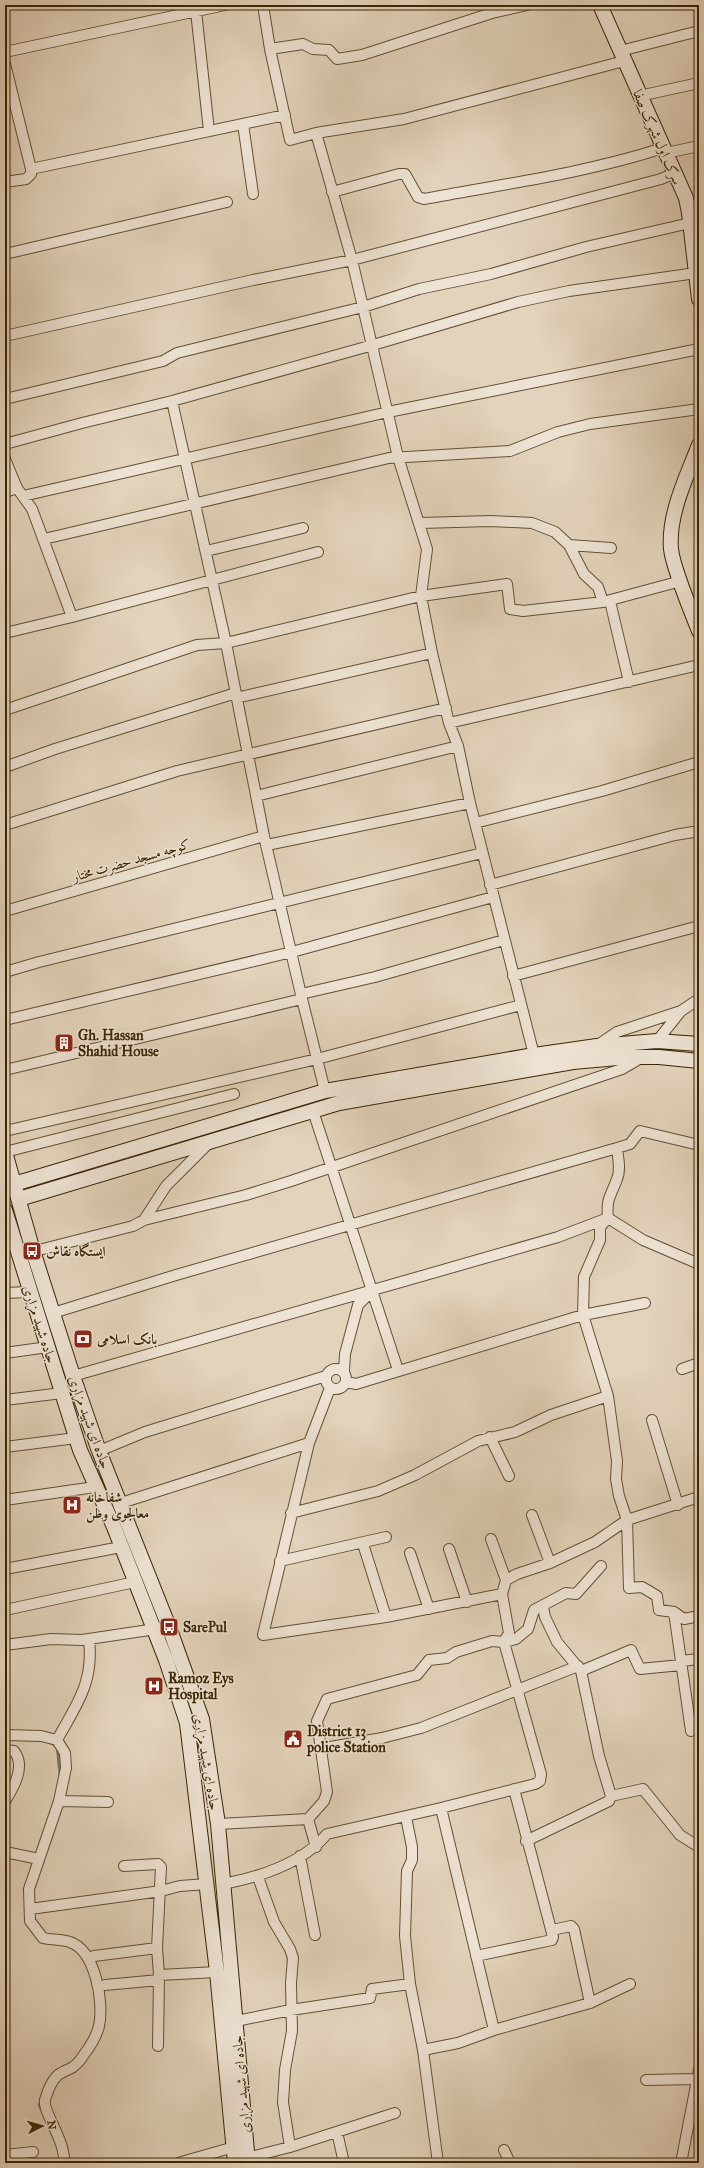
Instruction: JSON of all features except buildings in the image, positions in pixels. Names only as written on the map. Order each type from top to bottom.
[{"type":"main road","name":"سرک اول شهرک صفا","points":[[600,5],[639,96],[686,198],[694,228],[699,299]]},
{"type":"main road","points":[[699,445],[672,528],[671,549],[699,631]]},
{"type":"main road","points":[[14,1184],[325,1091],[534,1055],[597,1046],[630,1042],[657,1041],[699,1044]]},
{"type":"main road","points":[[630,1042],[636,1057]]},
{"type":"main road","points":[[19,1199],[313,1111],[375,1096],[573,1062],[636,1057],[699,1061]]},
{"type":"main road","name":"جاده ای شهید مزاری","points":[[5,1152],[33,1251],[99,1451],[169,1627],[202,1719],[218,1824],[236,2021],[243,2161]]},
{"type":"main road","name":"جاده شهید مزاری","points":[[5,1210],[76,1438],[95,1487],[104,1504]]},
{"type":"main road","name":"جاده ای شهید مزاری","points":[[104,1504],[154,1630],[187,1723],[217,1972],[234,2147],[243,2161]]},
{"type":"street","points":[[5,52],[224,5]]},
{"type":"street","points":[[263,5],[270,49],[290,140],[316,133],[404,119],[622,56],[699,31]]},
{"type":"street","points":[[270,49],[303,44],[313,49],[329,50],[337,59],[343,59],[362,55],[492,13],[527,5]]},
{"type":"street","points":[[196,11],[209,131]]},
{"type":"street","points":[[5,64],[31,169],[31,174],[26,179],[5,182]]},
{"type":"street","points":[[639,96],[699,83]]},
{"type":"street","points":[[31,169],[285,115]]},
{"type":"street","points":[[243,124],[253,194]]},
{"type":"street","points":[[316,133],[352,260],[398,457],[427,548],[421,596],[432,653],[449,723],[458,746],[490,885],[534,1055]]},
{"type":"street","points":[[332,192],[399,174],[405,174],[418,197],[424,199],[630,159],[664,150],[699,146]]},
{"type":"street","points":[[5,336],[253,280],[352,260],[654,181],[675,173]]},
{"type":"street","points":[[5,254],[226,202]]},
{"type":"street","points":[[5,399],[163,361],[177,353],[363,306],[419,289],[491,274],[586,247],[694,228]]},
{"type":"street","points":[[5,444],[172,401],[518,302],[569,291],[696,272]]},
{"type":"street","points":[[5,492],[20,492],[185,459],[388,412],[699,349]]},
{"type":"street","points":[[172,401],[226,643],[279,903],[325,1091]]},
{"type":"street","points":[[44,539],[398,457],[510,451],[558,432],[590,424],[699,408]]},
{"type":"street","points":[[5,459],[20,492],[32,509],[72,617]]},
{"type":"street","points":[[420,523],[491,520],[532,523],[555,532],[569,545],[584,574],[598,587],[606,601],[629,682]]},
{"type":"street","points":[[206,551],[303,528]]},
{"type":"street","points":[[569,545],[611,548]]},
{"type":"street","points":[[5,633],[72,617],[318,552]]},
{"type":"street","points":[[5,710],[197,645],[226,643],[421,596],[455,593],[506,584],[510,609],[523,612],[606,601],[681,581]]},
{"type":"street","points":[[5,767],[55,749],[236,696],[432,653]]},
{"type":"street","points":[[449,723],[699,666]]},
{"type":"street","points":[[5,825],[177,771],[248,753],[446,708]]},
{"type":"street","points":[[256,796],[458,746]]},
{"type":"street","points":[[475,823],[602,791],[699,762]]},
{"type":"street","name":"کوچه مسجد حضرت مختار","points":[[5,911],[266,840],[470,803]]},
{"type":"street","points":[[490,885],[676,835],[699,831]]},
{"type":"street","points":[[5,972],[39,962],[482,852]]},
{"type":"street","points":[[5,1020],[292,952],[493,897]]},
{"type":"street","points":[[513,976],[699,926]]},
{"type":"street","points":[[5,1070],[375,978],[504,940]]},
{"type":"street","points":[[597,1046],[617,1032],[681,1011],[699,999]]},
{"type":"street","points":[[5,1131],[317,1059],[521,1005]]},
{"type":"street","points":[[657,1041],[681,1011]]},
{"type":"street","points":[[19,1255],[133,1226],[144,1220],[246,1195],[332,1168],[622,1069],[636,1057]]},
{"type":"street","points":[[5,1152],[234,1094]]},
{"type":"street","points":[[313,1111],[398,1370]]},
{"type":"street","points":[[53,1313],[176,1275],[630,1144],[640,1131],[699,1145]]},
{"type":"street","points":[[144,1220],[166,1186],[213,1140]]},
{"type":"street","points":[[617,1148],[618,1178],[610,1191],[607,1205],[608,1218],[600,1227],[600,1240],[584,1277],[583,1315],[608,1396],[617,1461],[616,1479],[619,1496],[627,1520],[629,1588],[642,1587],[656,1596],[659,1610],[674,1612],[684,1619],[699,1616]]},
{"type":"street","points":[[608,1218],[643,1240],[699,1264]]},
{"type":"street","points":[[73,1376],[558,1237],[608,1218]]},
{"type":"street","points":[[330,1388],[342,1387],[346,1382],[347,1378],[344,1371],[345,1354],[358,1305],[373,1291]]},
{"type":"street","points":[[5,1293],[30,1292]]},
{"type":"street","points":[[346,1382],[356,1384],[583,1315],[645,1303]]},
{"type":"street","points":[[5,1353],[48,1347]]},
{"type":"street","points":[[682,1369],[699,1363]]},
{"type":"street","points":[[99,1451],[152,1430],[326,1376],[332,1369],[339,1368],[344,1371]]},
{"type":"street","points":[[326,1376],[330,1388],[309,1443],[263,1635],[386,1618],[502,1594]]},
{"type":"street","points":[[5,1400],[62,1393]]},
{"type":"street","points":[[291,1513],[378,1492],[415,1475],[478,1441],[515,1432],[551,1415],[608,1396]]},
{"type":"street","points":[[652,1420],[678,1505]]},
{"type":"street","points":[[490,1437],[508,1476]]},
{"type":"street","points":[[5,1447],[76,1438]]},
{"type":"street","points":[[121,1504],[309,1443]]},
{"type":"street","points":[[5,1500],[95,1487]]},
{"type":"street","points":[[506,1580],[550,1563],[595,1542],[627,1520],[678,1505],[699,1497]]},
{"type":"street","points":[[532,1515],[550,1563]]},
{"type":"street","points":[[280,1561],[363,1544],[386,1537]]},
{"type":"street","points":[[223,1884],[258,1877],[316,1847],[327,1834],[441,1808],[535,1784],[540,1781],[541,1774],[504,1642],[510,1633],[502,1594],[506,1580],[491,1538]]},
{"type":"street","points":[[363,1544],[386,1618]]},
{"type":"street","points":[[5,1570],[121,1547]]},
{"type":"street","points":[[449,1549],[467,1602]]},
{"type":"street","points":[[410,1553],[429,1609]]},
{"type":"street","points":[[218,1824],[308,1819],[324,1801],[327,1792],[319,1749],[316,1721],[327,1699],[416,1674],[429,1660],[447,1658],[456,1652],[492,1641],[504,1642],[516,1639],[528,1629],[534,1610],[543,1607],[566,1593],[576,1594],[601,1566]]},
{"type":"street","points":[[5,1610],[135,1582]]},
{"type":"street","points":[[526,1841],[609,1801],[611,1796],[599,1756],[580,1669],[557,1642],[545,1617],[543,1607]]},
{"type":"street","points":[[674,1612],[691,1731]]},
{"type":"street","points":[[5,1645],[51,1639],[88,1640],[169,1627]]},
{"type":"street","points":[[57,1740],[76,1706],[88,1677],[91,1658],[88,1640]]},
{"type":"street","points":[[319,1749],[382,1738],[420,1728],[631,1650],[640,1669],[681,1663],[699,1658]]},
{"type":"street","points":[[5,1735],[41,1736],[57,1740],[65,1753],[66,1768],[59,1801],[29,1889],[30,1921],[43,1938],[70,1942],[87,1957],[94,1971],[98,1989],[100,2015],[99,2028],[85,2053],[74,2066],[58,2075],[44,2102],[45,2110],[63,2146],[64,2163]]},
{"type":"street","points":[[5,1750],[14,1751],[18,1762],[18,1776],[5,1800]]},
{"type":"street","points":[[476,1956],[552,1940],[553,1937],[526,1841],[514,1789]]},
{"type":"street","points":[[611,1796],[643,1789],[680,1835],[699,1847]]},
{"type":"street","points":[[59,1801],[108,1802]]},
{"type":"street","points":[[441,1808],[494,2030]]},
{"type":"street","points":[[406,1816],[412,1847],[412,1860],[408,1871],[405,1936],[410,1984],[423,2050],[438,2163]]},
{"type":"street","points":[[308,1819],[316,1847]]},
{"type":"street","points":[[5,1852],[39,1859]]},
{"type":"street","points":[[300,1856],[315,1935]]},
{"type":"street","points":[[124,1866],[160,1865],[157,1948],[159,1977],[158,2046]]},
{"type":"street","points":[[258,1877],[274,1922],[290,1949],[293,1958],[291,2010],[292,2031],[285,2070],[283,2102],[290,2147]]},
{"type":"street","points":[[30,1909],[160,1891],[180,1886],[207,1884]]},
{"type":"street","points":[[552,1930],[573,1927],[590,2002]]},
{"type":"street","points":[[94,1956],[157,1948]]},
{"type":"street","points":[[105,1985],[159,1977],[217,1972]]},
{"type":"street","points":[[236,2021],[291,2010],[370,1998],[372,1988],[410,1984]]},
{"type":"street","points":[[423,2050],[458,2043],[494,2030],[590,2002],[630,1984]]},
{"type":"street","points":[[646,2080],[698,2074],[681,2163]]},
{"type":"street","points":[[243,2161],[395,2113]]},
{"type":"street","points":[[337,2132],[344,2163]]},
{"type":"street","points":[[178,2163],[234,2147]]},
{"type":"street","points":[[504,2150],[510,2163]]},
{"type":"street","points":[[5,2155],[33,2152]]},
{"type":"waterway","points":[[51,1743],[57,1747],[60,1776]]},
{"type":"waterway","points":[[41,2100],[39,2105],[45,2117]]},
{"type":"place","name":"Gh. Hassan Shahid House","points":[[64,1043]]},
{"type":"place","name":"ایستگاه نقاش","points":[[32,1251]]},
{"type":"place","name":"بانک اسلامی","points":[[83,1339]]},
{"type":"place","name":"شفاخانه معالجوی وطن","points":[[72,1505]]},
{"type":"place","name":"SarePul","points":[[169,1627]]},
{"type":"place","name":"Ramoz Eys Hospital","points":[[154,1686]]},
{"type":"place","name":"District 13 police Station","points":[[293,1739]]}]
